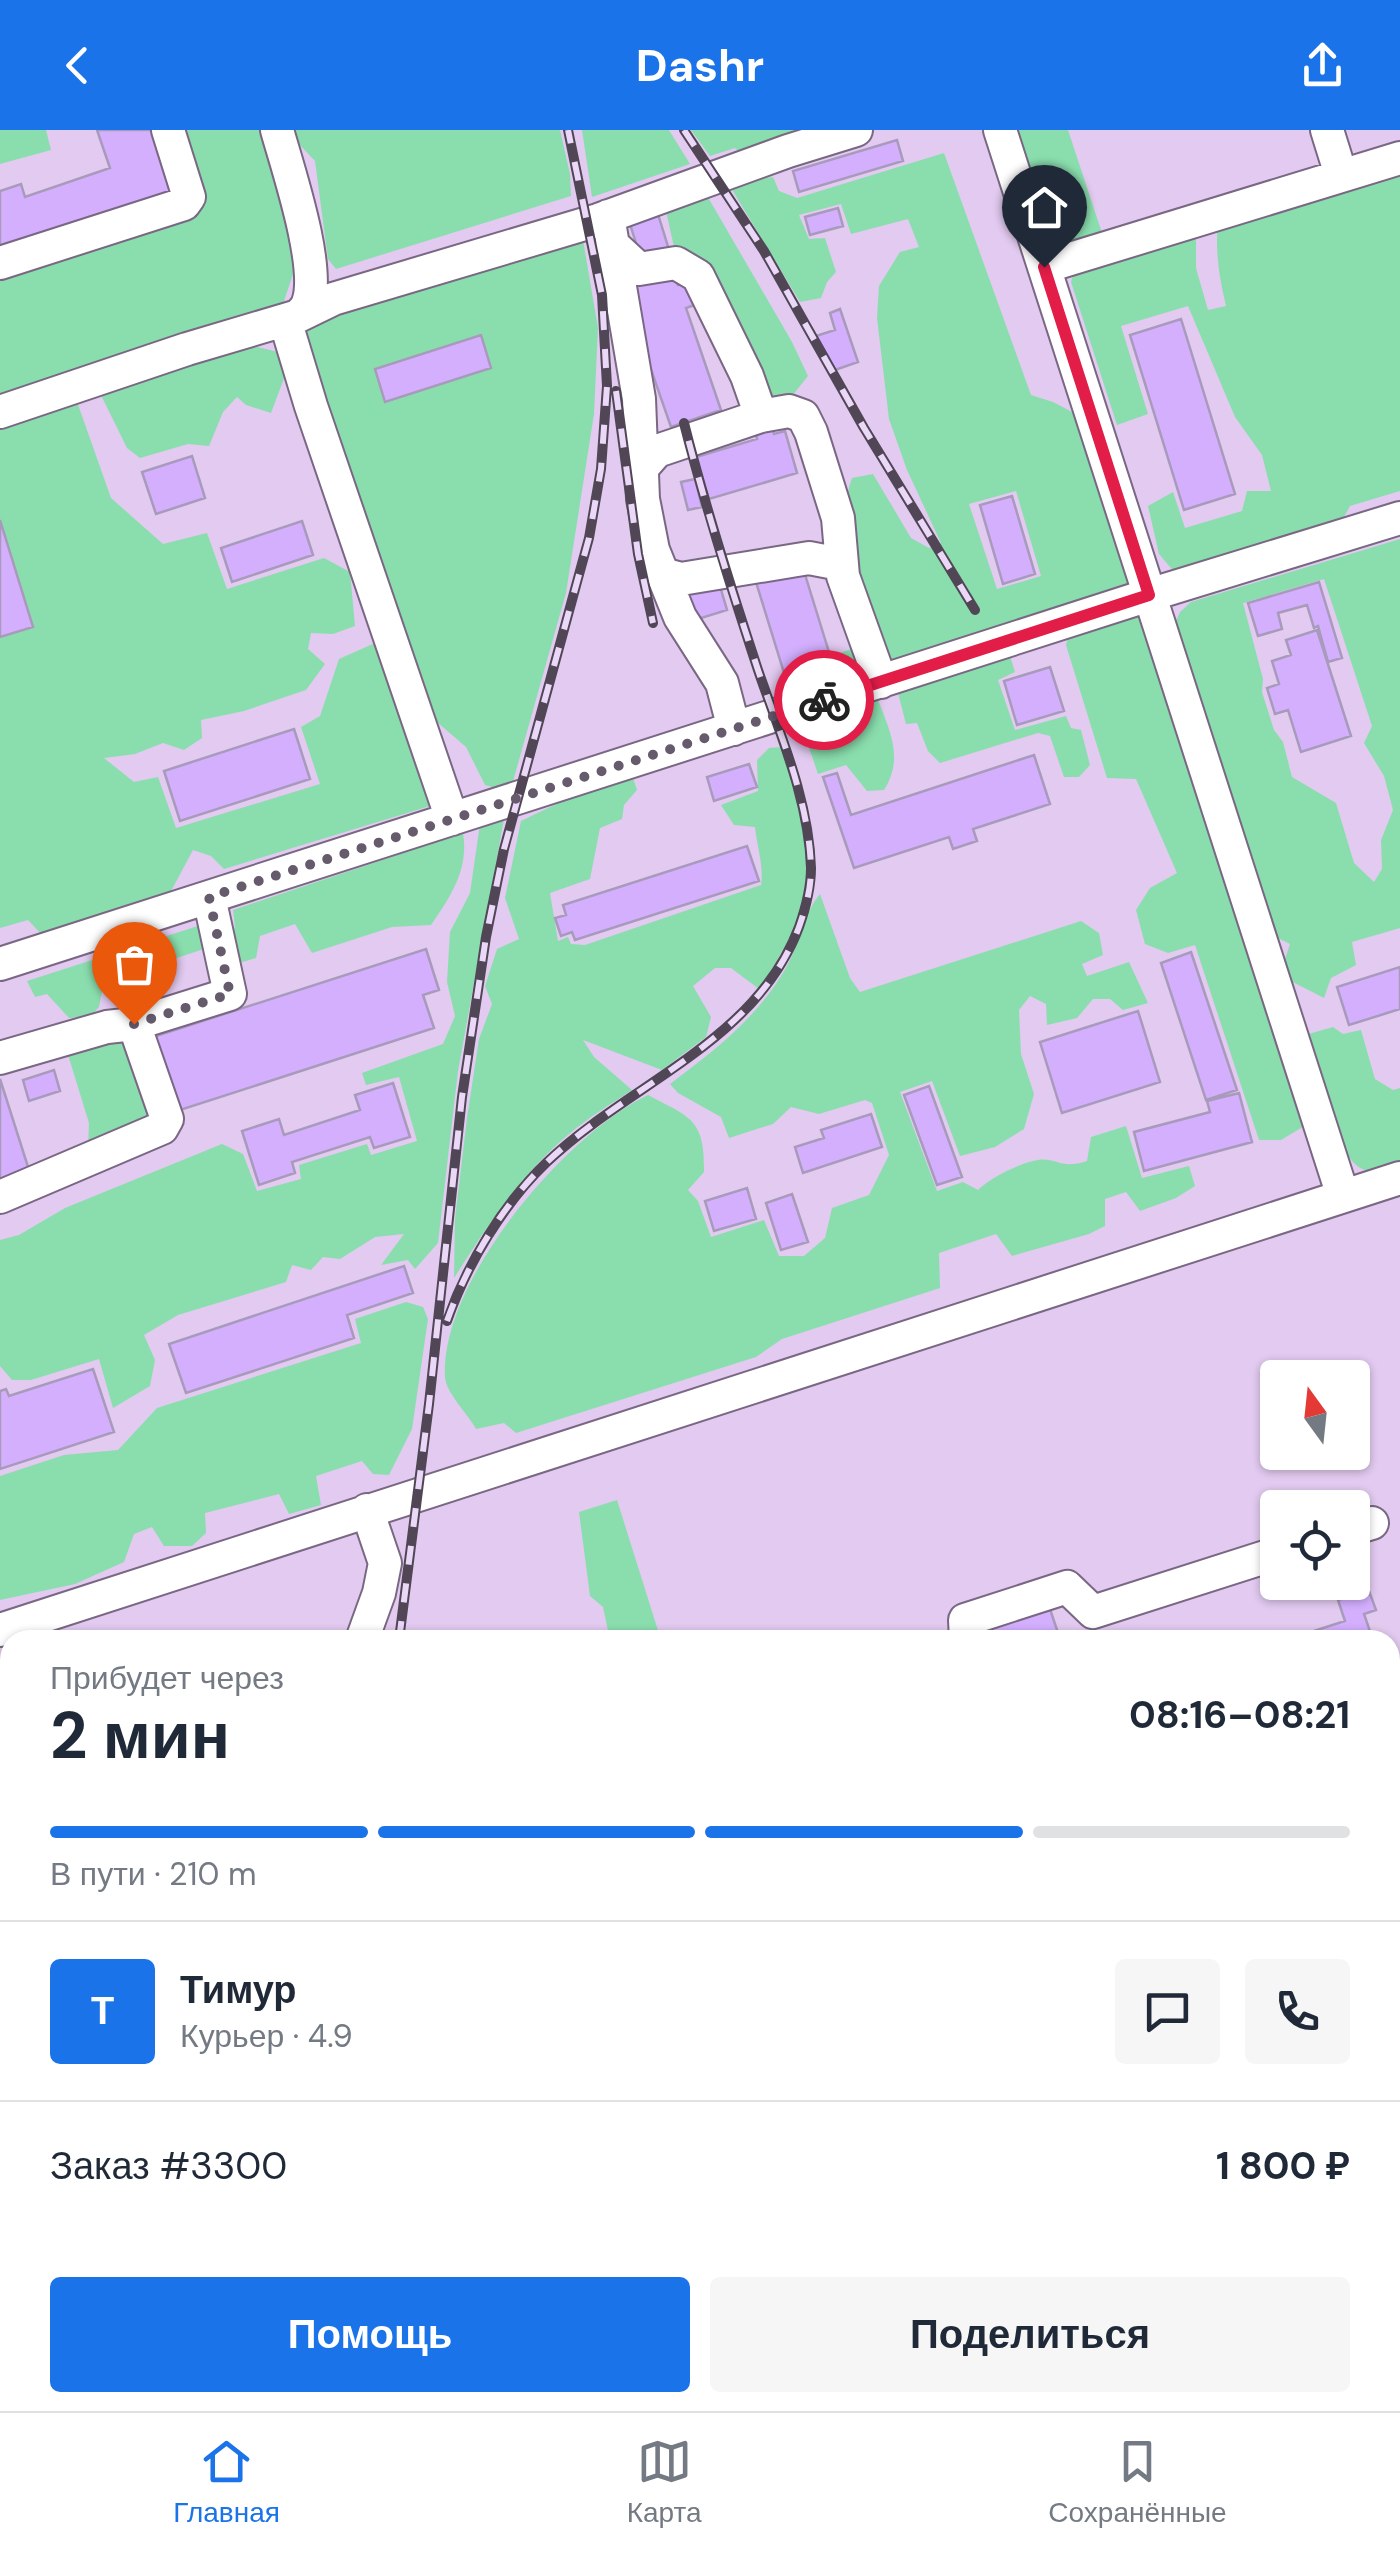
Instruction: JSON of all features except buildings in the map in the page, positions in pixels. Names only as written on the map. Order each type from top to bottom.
[{"type":"lane","points":[[0,263],[184,204],[189,198],[168,130]]},
{"type":"lane","points":[[277,130],[310,262],[308,303],[292,318]]},
{"type":"lane","points":[[0,412],[187,348],[292,318],[332,299],[610,230],[788,151],[856,130]]},
{"type":"lane","points":[[1000,130],[1343,1196]]},
{"type":"lane","points":[[1327,130],[1341,175]]},
{"type":"lane","points":[[1044,267],[1400,158]]},
{"type":"lane","points":[[610,230],[639,270],[676,263],[698,276],[761,416]]},
{"type":"lane","points":[[610,230],[639,399],[643,498],[653,550],[680,617],[722,683],[734,729]]},
{"type":"lane","points":[[292,318],[317,424],[452,820]]},
{"type":"lane","points":[[642,468],[657,451],[761,416],[788,411],[803,416],[838,518],[840,564],[881,682]]},
{"type":"lane","points":[[0,964],[1400,518]]},
{"type":"lane","points":[[662,574],[681,578],[809,558],[840,564]]},
{"type":"lane","points":[[0,1058],[134,1024],[230,994],[209,897]]},
{"type":"lane","points":[[0,1197],[162,1128],[167,1119],[134,1024]]},
{"type":"lane","points":[[0,1630],[1400,1178]]},
{"type":"lane","points":[[366,1630],[379,1593],[384,1563],[368,1510]]},
{"type":"lane","points":[[965,1630],[965,1620],[1067,1587],[1093,1612],[1260,1560]]},
{"type":"shaded area","points":[[0,130],[1400,130],[1400,1630],[0,1630]]},
{"type":"green space","points":[[0,130],[46,130],[51,150],[0,164]]},
{"type":"green space","points":[[176,130],[264,130],[289,215],[295,268],[283,304],[0,398],[0,273]]},
{"type":"green space","points":[[293,130],[560,130],[571,196],[336,269],[328,259],[315,161],[297,142]]},
{"type":"green space","points":[[582,130],[669,130],[690,164],[592,197]]},
{"type":"green space","points":[[691,130],[828,130],[743,155],[735,148],[710,156]]},
{"type":"green space","points":[[1015,130],[1068,130],[1102,233],[1073,241],[1049,232]]},
{"type":"green space","points":[[944,153],[1031,395],[1078,415],[1129,567],[1130,592],[795,702],[786,680],[836,663],[836,654],[873,642],[847,538],[847,496],[852,478],[873,474],[911,538],[929,548],[941,543],[907,470],[889,419],[877,318],[879,286],[900,252],[919,247],[908,219],[851,234],[841,204],[799,215],[809,239],[825,238],[836,272],[821,298],[800,302],[728,183],[773,177],[779,191],[797,198]],"holes":[[[1016,491],[1041,576],[997,589],[969,504]]]},
{"type":"green space","points":[[1400,163],[1400,491],[1350,506],[1339,526],[1176,574],[1159,554],[1148,506],[1173,492],[1185,528],[1242,511],[1247,491],[1271,491],[1262,455],[1235,417],[1188,306],[1121,326],[1148,414],[1117,425],[1071,282],[1076,265],[1196,235],[1196,268],[1208,310],[1226,306],[1218,264],[1218,220]]},
{"type":"green space","points":[[702,187],[808,376],[792,396],[773,404],[676,256],[664,202]]},
{"type":"green space","points":[[582,234],[598,328],[594,414],[566,593],[510,792],[485,785],[466,747],[430,716],[382,587],[301,325]]},
{"type":"green space","points":[[240,343],[287,354],[286,373],[271,413],[246,405],[237,397],[223,412],[209,446],[188,444],[140,458],[127,448],[98,389]]},
{"type":"green space","points":[[75,396],[111,498],[163,544],[207,533],[227,589],[324,558],[350,572],[355,626],[333,634],[311,633],[308,649],[325,664],[306,690],[244,711],[201,720],[202,738],[184,750],[163,743],[135,754],[104,758],[134,782],[158,777],[176,828],[320,784],[301,727],[320,716],[339,659],[375,643],[428,787],[430,806],[224,869],[211,856],[193,850],[170,893],[44,937],[28,920],[0,928],[0,421]]},
{"type":"green space","points":[[1400,539],[1400,928],[1352,942],[1356,965],[1331,978],[1324,998],[1285,978],[1284,962],[1290,944],[1274,936],[1175,623],[1191,602]],"holes":[[[1324,579],[1372,726],[1364,743],[1384,776],[1393,810],[1381,840],[1382,869],[1374,882],[1354,863],[1336,803],[1292,777],[1283,742],[1274,730],[1262,692],[1263,679],[1243,603]]]},
{"type":"green space","points":[[1143,608],[1306,1125],[1281,1140],[1259,1140],[1195,945],[1168,953],[1145,944],[1136,910],[1150,888],[1177,873],[1136,779],[1107,778],[1066,645],[1069,634]]},
{"type":"green space","points":[[1010,656],[1015,672],[998,680],[1015,730],[1066,716],[1071,728],[1081,730],[1090,765],[1079,777],[1064,777],[1050,736],[1038,733],[940,763],[928,751],[917,723],[906,724],[898,693]]},
{"type":"green space","points":[[878,700],[894,756],[884,790],[867,791],[846,765],[818,774],[802,727]]},
{"type":"green space","points":[[781,747],[802,822],[807,863],[804,899],[797,922],[772,969],[759,989],[731,968],[715,968],[693,986],[711,1017],[706,1037],[662,1070],[583,1040],[594,1057],[632,1090],[577,1128],[535,1166],[492,1220],[454,1278],[455,1219],[467,1118],[479,1039],[492,1004],[485,986],[497,949],[519,939],[505,898],[521,821],[571,797],[633,778],[637,790],[624,805],[622,819],[600,828],[590,879],[550,893],[558,941],[568,937],[571,944],[585,945],[761,885],[755,827],[734,825],[721,805],[758,791],[757,760],[769,748]]},
{"type":"green space","points":[[504,819],[458,1071],[438,1243],[415,1269],[408,1260],[381,1265],[404,1234],[375,1237],[340,1259],[323,1257],[311,1270],[292,1265],[286,1282],[178,1315],[144,1335],[155,1360],[150,1386],[113,1408],[99,1359],[31,1380],[12,1380],[0,1366],[0,1240],[19,1235],[65,1208],[222,1144],[243,1154],[257,1191],[301,1179],[299,1165],[367,1144],[371,1155],[417,1141],[399,1077],[366,1085],[362,1073],[443,1044],[455,1016],[447,982],[450,932],[470,893],[480,824]]},
{"type":"green space","points":[[463,833],[461,870],[431,925],[392,927],[312,953],[295,924],[260,936],[256,958],[239,963],[230,941],[235,927],[233,910]]},
{"type":"green space","points":[[820,894],[850,978],[860,992],[1081,921],[1099,933],[1103,955],[1082,964],[1087,976],[1129,962],[1148,1003],[1123,1010],[1110,999],[1093,999],[1077,1018],[1047,1025],[1046,1004],[1030,996],[1019,1010],[1021,1054],[1034,1094],[1024,1129],[995,1147],[960,1156],[932,1081],[900,1092],[937,1191],[963,1182],[978,1190],[1006,1171],[1038,1160],[1065,1164],[1087,1161],[1091,1137],[1126,1126],[1142,1178],[1189,1166],[1195,1186],[1176,1198],[1140,1211],[1126,1192],[1105,1199],[1105,1226],[1012,1256],[996,1234],[939,1253],[940,1288],[782,1339],[756,1357],[516,1433],[504,1423],[476,1429],[453,1397],[445,1377],[449,1339],[463,1298],[485,1256],[546,1176],[616,1114],[648,1095],[692,1122],[702,1141],[704,1172],[688,1190],[698,1201],[711,1237],[764,1220],[779,1256],[804,1256],[825,1238],[832,1208],[869,1195],[889,1155],[872,1103],[865,1100],[819,1114],[791,1107],[773,1124],[729,1138],[721,1117],[678,1093],[670,1084],[720,1045],[764,999],[788,964]]},
{"type":"green space","points":[[204,924],[213,946],[104,982],[99,1007],[91,1016],[69,1018],[47,994],[35,997],[27,981]]},
{"type":"green space","points":[[1333,1027],[1343,1034],[1361,1030],[1375,1079],[1393,1090],[1400,1088],[1400,1168],[1361,1168],[1344,1149],[1305,1035]]},
{"type":"green space","points":[[124,1033],[156,1117],[88,1149],[89,1123],[65,1045]]},
{"type":"green space","points":[[406,1302],[423,1307],[428,1319],[412,1429],[389,1475],[373,1474],[362,1461],[316,1476],[321,1505],[289,1514],[279,1494],[205,1513],[206,1533],[192,1546],[164,1546],[152,1527],[134,1534],[124,1562],[75,1584],[0,1600],[0,1476],[64,1455],[118,1450],[157,1408],[361,1343],[355,1319]]},
{"type":"green space","points":[[617,1500],[658,1630],[608,1630],[603,1607],[590,1596],[579,1512]]},
{"type":"railway","points":[[400,1630],[462,1097],[486,937],[504,849],[589,538],[601,469],[607,386],[602,295],[568,130]]},
{"type":"railway","points":[[684,130],[764,251],[864,428],[975,610]]},
{"type":"railway","points":[[616,391],[638,554],[653,623]]},
{"type":"railway","points":[[447,1321],[488,1236],[531,1179],[580,1134],[723,1031],[779,967],[806,905],[811,868],[799,792],[728,578],[684,423]]},
{"type":"way so far","points":[[134,1024],[230,994],[209,897],[824,700]]},
{"type":"route","points":[[824,700],[1149,595],[1044,267]]}]
